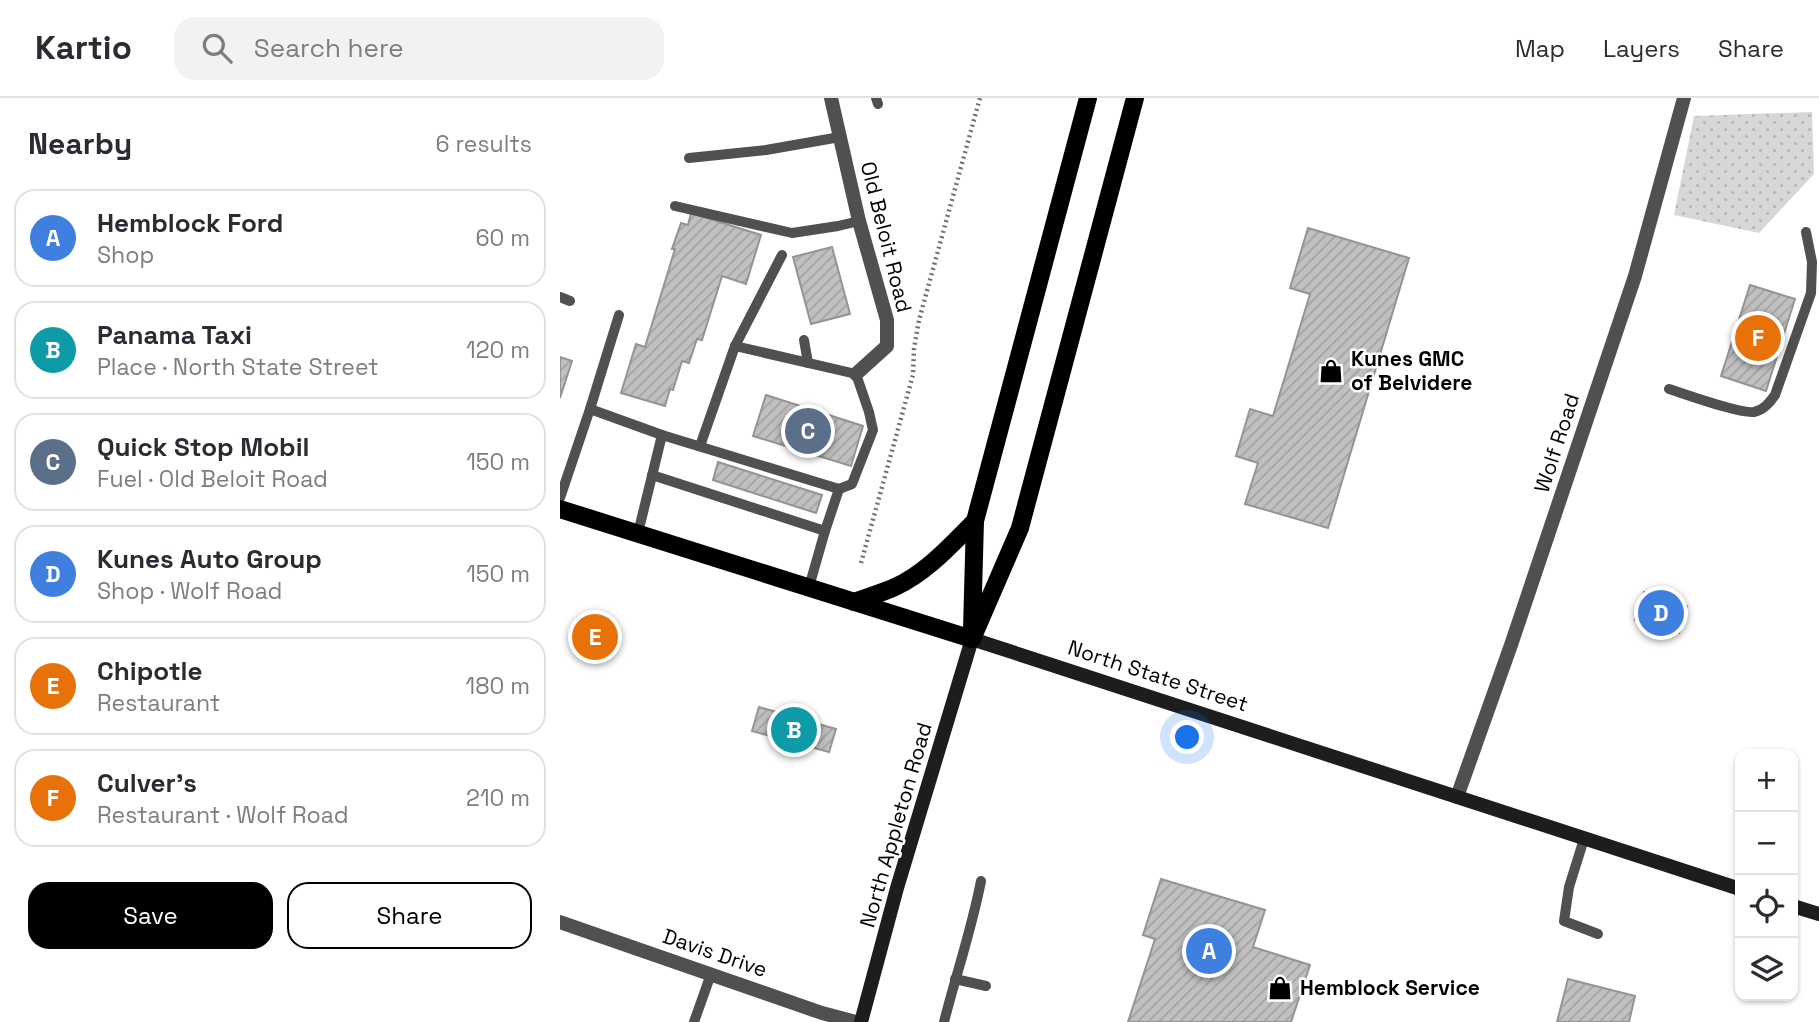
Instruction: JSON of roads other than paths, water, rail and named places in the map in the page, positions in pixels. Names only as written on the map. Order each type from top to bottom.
[{"type":"main road","points":[[972,639],[975,521],[1088,98]]},
{"type":"main road","points":[[972,639],[1020,528],[1135,98]]},
{"type":"main road","name":"North State Street","points":[[560,509],[972,639],[1735,887]]},
{"type":"main road","points":[[854,602],[897,586],[948,548],[975,521]]},
{"type":"main road","name":"North Appleton Road","points":[[861,1022],[897,888],[972,639]]},
{"type":"main road","points":[[1798,908],[1819,914]]},
{"type":"street","name":"Old Beloit Road","points":[[831,98],[859,221],[887,320],[887,346],[856,374]]},
{"type":"street","name":"Wolf Road","points":[[1457,797],[1635,276],[1684,98]]},
{"type":"street","name":"Davis Drive","points":[[560,922],[822,1013],[856,1022]]},
{"type":"lane","points":[[689,158],[766,150],[840,137]]},
{"type":"lane","points":[[675,206],[792,233],[859,221]]},
{"type":"lane","points":[[1669,389],[1740,410],[1754,412],[1766,406],[1775,395],[1811,293],[1812,262],[1806,232]]},
{"type":"lane","points":[[700,446],[736,346],[782,255]]},
{"type":"lane","points":[[560,498],[619,315]]},
{"type":"lane","points":[[804,341],[808,363]]},
{"type":"lane","points":[[590,409],[662,435],[839,489],[852,484],[873,430],[856,374],[736,346]]},
{"type":"lane","points":[[638,533],[662,435]]},
{"type":"lane","points":[[652,475],[825,531]]},
{"type":"lane","points":[[809,587],[839,489]]},
{"type":"lane","points":[[1584,838],[1569,887],[1564,921],[1598,934]]},
{"type":"lane","points":[[944,1022],[974,918],[981,881]]},
{"type":"lane","points":[[694,1022],[711,974]]},
{"type":"lane","points":[[955,979],[986,986]]},
{"type":"place","name":"Culver's","points":[[1758,338]]},
{"type":"place","name":"Kunes GMC of Belvidere","points":[[1331,371]]},
{"type":"place","name":"Quick Stop Mobil","points":[[808,431]]},
{"type":"place","name":"Kunes Auto Group","points":[[1661,613]]},
{"type":"place","name":"Chipotle","points":[[595,637]]},
{"type":"place","name":"Panama Taxi","points":[[794,730]]},
{"type":"place","name":"Hemblock Ford","points":[[1209,951]]},
{"type":"place","name":"Hemblock Service","points":[[1280,988]]}]
